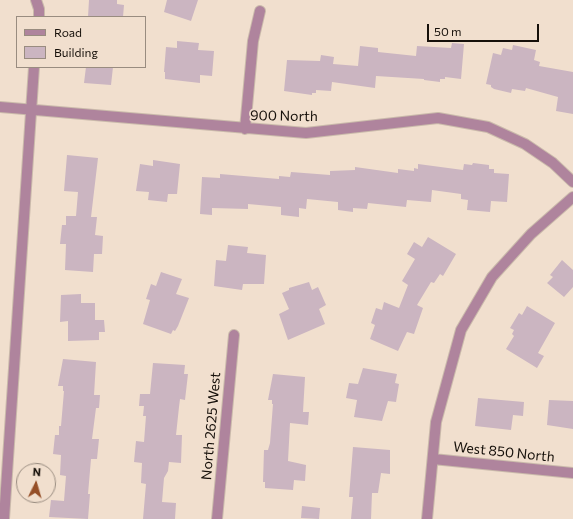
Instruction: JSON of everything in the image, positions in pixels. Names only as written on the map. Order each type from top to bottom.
[{"type":"street","points":[[36,0],[39,9],[39,16]]},
{"type":"street","points":[[245,129],[253,41],[260,11]]},
{"type":"street","points":[[4,519],[34,68]]},
{"type":"street","name":"900 North","points":[[0,107],[306,133],[438,118],[488,127],[525,144],[553,163],[573,182]]},
{"type":"street","points":[[427,519],[436,422],[461,330],[492,277],[531,234],[573,197]]},
{"type":"street","name":"North 2625 West","points":[[217,519],[234,335]]},
{"type":"street","name":"West 850 North","points":[[433,458],[573,472]]},
{"type":"building","points":[[89,0],[117,0],[117,4],[124,5],[123,16],[88,16]]},
{"type":"building","points":[[167,0],[198,0],[191,21],[164,12]]},
{"type":"building","points":[[177,41],[199,43],[198,50],[214,51],[212,76],[200,75],[200,83],[165,79],[164,72],[166,47],[177,48]]},
{"type":"building","points":[[452,43],[464,44],[461,79],[445,77],[445,79],[440,79],[440,82],[424,79],[376,76],[375,88],[332,82],[331,91],[316,90],[316,93],[312,93],[312,95],[284,91],[287,60],[320,61],[321,55],[334,57],[333,64],[358,66],[360,46],[378,48],[378,52],[416,56],[417,46],[451,48]]},
{"type":"building","points":[[513,45],[536,50],[534,60],[540,62],[539,66],[573,72],[573,114],[556,111],[558,97],[526,88],[525,91],[512,89],[511,93],[494,89],[491,85],[486,84],[493,53],[501,55],[503,48],[512,50]]},
{"type":"building","points":[[86,68],[113,68],[111,85],[84,83]]},
{"type":"building","points":[[67,155],[98,158],[91,217],[97,217],[95,235],[103,236],[102,254],[94,254],[93,272],[65,270],[66,244],[60,244],[62,225],[66,225],[66,216],[76,216],[78,192],[64,191]]},
{"type":"building","points":[[153,160],[180,164],[177,194],[168,194],[167,202],[148,200],[149,192],[136,191],[140,164],[153,166]]},
{"type":"building","points":[[473,163],[489,165],[489,169],[494,169],[494,173],[509,174],[507,202],[491,201],[490,212],[467,210],[468,200],[461,199],[461,194],[432,190],[431,202],[407,200],[406,207],[368,203],[367,209],[353,208],[353,212],[338,210],[338,202],[307,199],[306,209],[299,208],[299,217],[281,215],[281,207],[248,204],[248,209],[212,208],[212,215],[200,214],[202,177],[220,178],[220,174],[279,179],[279,176],[290,177],[291,172],[330,175],[330,171],[355,170],[355,167],[398,173],[398,169],[414,171],[414,168],[418,169],[418,164],[463,170],[464,164],[472,165]]},
{"type":"building","points":[[428,237],[456,254],[443,276],[440,274],[434,283],[431,282],[417,305],[423,308],[414,334],[407,332],[398,351],[370,339],[375,325],[371,323],[376,308],[382,310],[384,302],[399,308],[408,285],[402,281],[415,259],[407,254],[414,242],[422,247]]},
{"type":"building","points":[[228,245],[248,247],[247,253],[266,255],[264,284],[243,284],[242,290],[214,286],[216,260],[226,261]]},
{"type":"building","points":[[562,260],[573,270],[573,287],[564,297],[547,283],[553,277],[550,275]]},
{"type":"building","points":[[161,272],[182,279],[176,294],[189,298],[178,326],[171,334],[143,324],[150,300],[146,299],[151,284],[156,286]]},
{"type":"building","points":[[309,282],[312,290],[318,287],[326,305],[319,309],[325,324],[288,340],[279,314],[289,309],[282,293],[289,290],[289,288]]},
{"type":"building","points":[[81,294],[81,303],[95,303],[95,320],[104,320],[105,332],[99,332],[99,340],[68,341],[68,321],[60,322],[61,295]]},
{"type":"building","points":[[527,306],[555,323],[538,353],[544,356],[537,368],[506,349],[514,336],[512,334],[514,330],[510,328],[519,313],[522,315]]},
{"type":"building","points":[[63,359],[96,362],[94,395],[100,395],[99,408],[96,408],[92,439],[99,439],[97,459],[91,459],[88,494],[90,494],[88,519],[49,517],[51,503],[56,503],[56,500],[64,501],[66,476],[60,475],[61,455],[53,454],[55,435],[59,435],[59,426],[61,426],[64,391],[63,386],[58,386]]},
{"type":"building","points":[[153,363],[185,365],[184,374],[188,374],[185,400],[180,399],[176,435],[182,435],[181,463],[169,462],[168,471],[164,478],[162,502],[176,503],[175,519],[143,519],[146,484],[141,483],[142,463],[134,462],[136,441],[144,442],[146,416],[143,416],[144,406],[139,406],[140,394],[150,394]]},
{"type":"building","points":[[363,368],[397,374],[395,383],[399,384],[396,402],[388,401],[382,421],[354,417],[357,400],[346,398],[349,383],[358,384]]},
{"type":"building","points":[[273,374],[305,377],[303,412],[309,412],[308,425],[290,423],[288,461],[306,465],[305,481],[294,480],[293,490],[265,488],[265,482],[263,482],[264,450],[268,450],[270,443],[273,404],[272,400],[268,400]]},
{"type":"building","points":[[478,398],[524,402],[523,416],[513,415],[511,430],[475,426]]},
{"type":"building","points":[[549,400],[573,401],[573,429],[547,425]]},
{"type":"building","points":[[353,447],[390,450],[390,474],[381,473],[378,493],[372,493],[371,519],[351,519],[353,497],[349,497]]},
{"type":"building","points":[[302,506],[320,508],[319,519],[301,518]]}]
